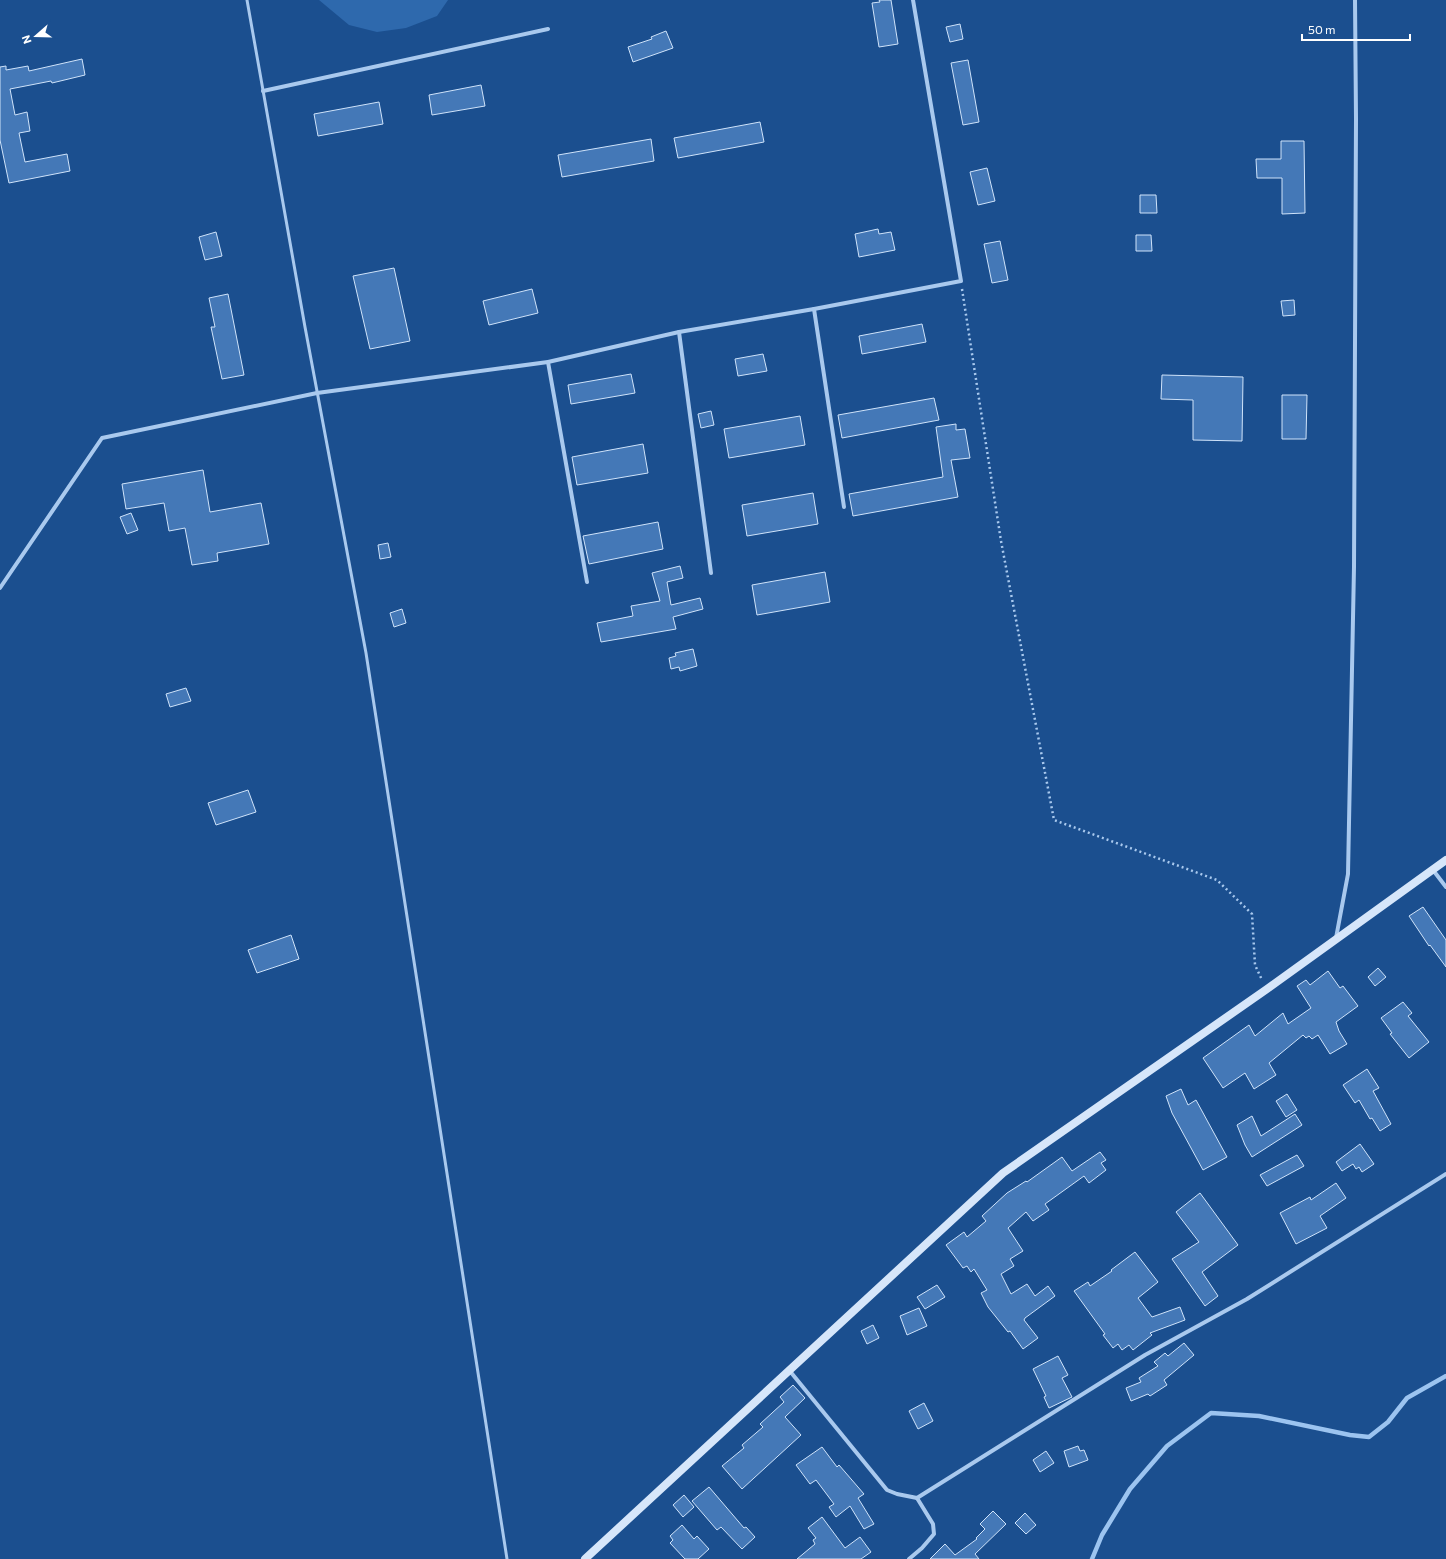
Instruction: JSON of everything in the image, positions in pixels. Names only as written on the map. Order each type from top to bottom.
[{"type":"main road","points":[[585,1559],[1003,1173],[1267,990],[1446,860]]},
{"type":"street","points":[[0,588],[102,438],[317,393],[548,362],[678,332],[814,309],[961,281],[913,0]]},
{"type":"street","points":[[1336,939],[1348,874],[1354,560],[1356,126],[1355,0]]},
{"type":"street","points":[[263,91],[548,29]]},
{"type":"street","points":[[814,309],[844,507]]},
{"type":"street","points":[[678,332],[711,573]]},
{"type":"street","points":[[548,362],[586,582]]},
{"type":"street","points":[[1433,870],[1446,887]]},
{"type":"street","points":[[789,1370],[886,1490],[917,1498],[1145,1355],[1247,1299],[1446,1174]]},
{"type":"street","points":[[909,1559],[922,1548],[934,1534],[933,1524],[917,1498]]},
{"type":"lane","points":[[247,0],[317,393],[366,653],[507,1559]]},
{"type":"path","points":[[961,281],[1002,541],[1054,820],[1217,880],[1252,914],[1255,964],[1267,990]]},
{"type":"shaded area","points":[[319,0],[448,0],[437,16],[406,28],[377,32],[349,25]]},
{"type":"building","points":[[879,0],[891,0],[898,44],[879,47],[872,3],[880,2]]},
{"type":"building","points":[[960,24],[963,39],[950,42],[946,27]]},
{"type":"building","points":[[666,31],[673,48],[633,62],[628,47],[652,39],[651,37]]},
{"type":"building","points":[[82,59],[85,75],[52,83],[51,81],[10,89],[15,115],[27,112],[30,131],[19,133],[25,162],[67,154],[70,171],[9,183],[0,140],[0,67],[6,66],[6,70],[28,66],[29,71]]},
{"type":"building","points":[[968,60],[979,122],[963,125],[951,63]]},
{"type":"building","points":[[481,85],[485,106],[432,115],[429,95]]},
{"type":"building","points":[[379,102],[383,124],[318,136],[314,114]]},
{"type":"building","points":[[760,122],[764,142],[678,158],[674,138]]},
{"type":"building","points":[[651,139],[654,161],[562,177],[558,155]]},
{"type":"building","points":[[1281,141],[1304,141],[1305,213],[1282,214],[1282,178],[1257,178],[1256,159],[1281,159]]},
{"type":"building","points":[[987,168],[995,201],[978,205],[970,172]]},
{"type":"building","points":[[1140,195],[1156,195],[1157,213],[1140,213]]},
{"type":"building","points":[[878,229],[879,234],[891,232],[895,250],[859,257],[855,234]]},
{"type":"building","points":[[216,232],[222,256],[205,260],[199,237]]},
{"type":"building","points":[[1136,235],[1151,235],[1152,251],[1136,251]]},
{"type":"building","points":[[1000,241],[1008,280],[992,283],[984,244]]},
{"type":"building","points":[[394,268],[410,341],[370,349],[353,276]]},
{"type":"building","points":[[532,289],[538,313],[489,325],[483,301]]},
{"type":"building","points":[[228,294],[244,375],[222,379],[211,327],[215,327],[209,298]]},
{"type":"building","points":[[1294,300],[1295,315],[1283,316],[1281,301]]},
{"type":"building","points":[[922,324],[926,342],[862,354],[859,336]]},
{"type":"building","points":[[763,354],[767,371],[738,376],[735,359]]},
{"type":"building","points":[[631,374],[635,393],[571,404],[568,385]]},
{"type":"building","points":[[1162,375],[1243,377],[1242,441],[1193,440],[1193,400],[1161,399]]},
{"type":"building","points":[[1282,395],[1307,395],[1306,439],[1282,439]]},
{"type":"building","points":[[934,398],[939,420],[842,438],[838,415]]},
{"type":"building","points":[[711,411],[714,425],[701,428],[698,414]]},
{"type":"building","points":[[800,416],[805,445],[729,458],[724,429]]},
{"type":"building","points":[[956,424],[956,430],[965,429],[970,458],[951,460],[958,497],[853,516],[849,494],[943,477],[936,427]]},
{"type":"building","points":[[643,444],[648,473],[577,485],[572,457]]},
{"type":"building","points":[[203,470],[210,512],[261,503],[269,544],[217,553],[218,561],[192,565],[185,528],[169,531],[164,503],[126,509],[122,484]]},
{"type":"building","points":[[813,493],[818,524],[747,536],[742,505]]},
{"type":"building","points":[[131,513],[138,530],[127,534],[120,517]]},
{"type":"building","points":[[658,522],[663,549],[589,564],[583,536]]},
{"type":"building","points":[[388,543],[391,557],[380,559],[378,545]]},
{"type":"building","points":[[680,566],[683,578],[667,582],[671,605],[700,598],[703,609],[673,617],[676,629],[601,642],[597,623],[633,616],[631,606],[660,601],[652,573]]},
{"type":"building","points":[[825,572],[830,602],[757,615],[752,585]]},
{"type":"building","points":[[402,609],[406,623],[394,627],[390,613]]},
{"type":"building","points":[[693,649],[697,666],[680,671],[679,667],[671,669],[669,658],[676,656],[675,653]]},
{"type":"building","points":[[186,688],[191,701],[170,707],[166,694]]},
{"type":"building","points":[[248,790],[256,812],[216,825],[208,803]]},
{"type":"building","points":[[1423,907],[1446,940],[1446,967],[1430,945],[1429,946],[1409,916]]},
{"type":"building","points":[[291,935],[299,959],[257,973],[248,950]]},
{"type":"building","points":[[1378,968],[1386,977],[1375,986],[1368,977]]},
{"type":"building","points":[[1328,971],[1340,988],[1343,986],[1358,1006],[1336,1022],[1339,1031],[1347,1044],[1330,1054],[1318,1035],[1312,1039],[1309,1036],[1306,1038],[1303,1035],[1269,1063],[1276,1075],[1254,1089],[1245,1073],[1223,1088],[1203,1058],[1249,1025],[1255,1036],[1283,1013],[1288,1024],[1311,1008],[1297,986],[1306,980],[1310,985]]},
{"type":"building","points":[[1403,1002],[1412,1013],[1408,1016],[1429,1042],[1409,1058],[1390,1034],[1392,1033],[1381,1018]]},
{"type":"building","points":[[1367,1069],[1379,1088],[1373,1091],[1391,1124],[1380,1131],[1372,1118],[1370,1119],[1359,1100],[1355,1103],[1343,1085]]},
{"type":"building","points":[[1181,1089],[1188,1105],[1196,1100],[1227,1157],[1203,1170],[1172,1113],[1166,1096]]},
{"type":"building","points":[[1287,1094],[1297,1110],[1286,1117],[1276,1101]]},
{"type":"building","points":[[1295,1114],[1302,1125],[1252,1157],[1245,1145],[1237,1125],[1252,1116],[1261,1136]]},
{"type":"building","points":[[1360,1144],[1374,1164],[1362,1172],[1359,1167],[1356,1169],[1353,1164],[1342,1171],[1336,1162]]},
{"type":"building","points":[[1100,1152],[1106,1160],[1101,1163],[1106,1170],[1089,1183],[1084,1176],[1045,1204],[1049,1210],[1033,1221],[1026,1212],[1008,1228],[1023,1251],[1010,1259],[1014,1266],[1001,1274],[1011,1294],[1027,1284],[1035,1296],[1048,1286],[1055,1296],[1025,1318],[1024,1320],[1038,1338],[1023,1349],[1010,1331],[1008,1332],[988,1307],[981,1293],[987,1290],[974,1269],[971,1272],[967,1266],[963,1268],[946,1245],[964,1232],[967,1237],[986,1221],[982,1216],[1007,1193],[1026,1181],[1027,1182],[1062,1157],[1072,1171]]},
{"type":"building","points":[[1297,1155],[1304,1166],[1267,1186],[1260,1175]]},
{"type":"building","points":[[1336,1183],[1346,1198],[1320,1216],[1327,1228],[1296,1244],[1280,1213],[1310,1197],[1311,1200]]},
{"type":"building","points":[[1200,1193],[1238,1245],[1202,1272],[1218,1296],[1205,1306],[1172,1259],[1199,1242],[1176,1212]]},
{"type":"building","points":[[1135,1252],[1158,1282],[1138,1298],[1152,1317],[1180,1307],[1185,1320],[1150,1333],[1152,1335],[1133,1350],[1129,1345],[1122,1350],[1118,1344],[1113,1348],[1103,1335],[1105,1334],[1074,1291],[1088,1282],[1090,1286],[1112,1271],[1111,1270]]},
{"type":"building","points":[[937,1285],[945,1297],[925,1309],[917,1297]]},
{"type":"building","points":[[919,1308],[927,1326],[907,1335],[900,1316]]},
{"type":"building","points":[[873,1325],[879,1338],[867,1344],[861,1331]]},
{"type":"building","points":[[1184,1343],[1194,1355],[1164,1380],[1167,1385],[1150,1396],[1148,1394],[1131,1401],[1126,1388],[1141,1382],[1139,1378],[1158,1366],[1154,1362],[1165,1353],[1168,1356]]},
{"type":"building","points":[[1058,1356],[1068,1375],[1062,1378],[1072,1397],[1049,1408],[1044,1397],[1046,1396],[1033,1369]]},
{"type":"building","points":[[793,1385],[805,1398],[785,1417],[801,1435],[742,1489],[722,1466],[744,1448],[742,1445],[763,1427],[760,1424],[784,1402],[780,1397]]},
{"type":"building","points":[[924,1403],[933,1421],[918,1429],[909,1411]]},
{"type":"building","points":[[1078,1446],[1080,1451],[1084,1450],[1088,1460],[1069,1467],[1064,1451]]},
{"type":"building","points":[[822,1447],[837,1467],[839,1465],[864,1494],[858,1498],[874,1524],[864,1529],[850,1506],[836,1517],[829,1507],[834,1504],[816,1480],[810,1484],[796,1465]]},
{"type":"building","points":[[1046,1451],[1054,1463],[1040,1472],[1033,1460]]},
{"type":"building","points":[[709,1487],[744,1528],[746,1527],[755,1537],[742,1549],[721,1527],[717,1530],[692,1501]]},
{"type":"building","points":[[684,1495],[694,1507],[683,1517],[673,1505]]},
{"type":"building","points":[[993,1511],[1006,1524],[975,1554],[979,1559],[930,1559],[945,1544],[955,1555],[977,1539],[976,1538],[985,1529],[980,1524]]},
{"type":"building","points":[[1025,1513],[1036,1525],[1026,1534],[1015,1523]]},
{"type":"building","points":[[822,1517],[845,1548],[860,1537],[871,1552],[861,1559],[797,1559],[815,1544],[813,1540],[816,1538],[808,1528]]},
{"type":"building","points":[[682,1525],[694,1539],[697,1536],[709,1549],[698,1559],[685,1559],[670,1543],[673,1540],[670,1536]]},
{"type":"waterway","points":[[1092,1559],[1102,1535],[1130,1489],[1167,1446],[1211,1413],[1259,1416],[1350,1435],[1369,1437],[1388,1422],[1407,1398],[1446,1376]]}]
